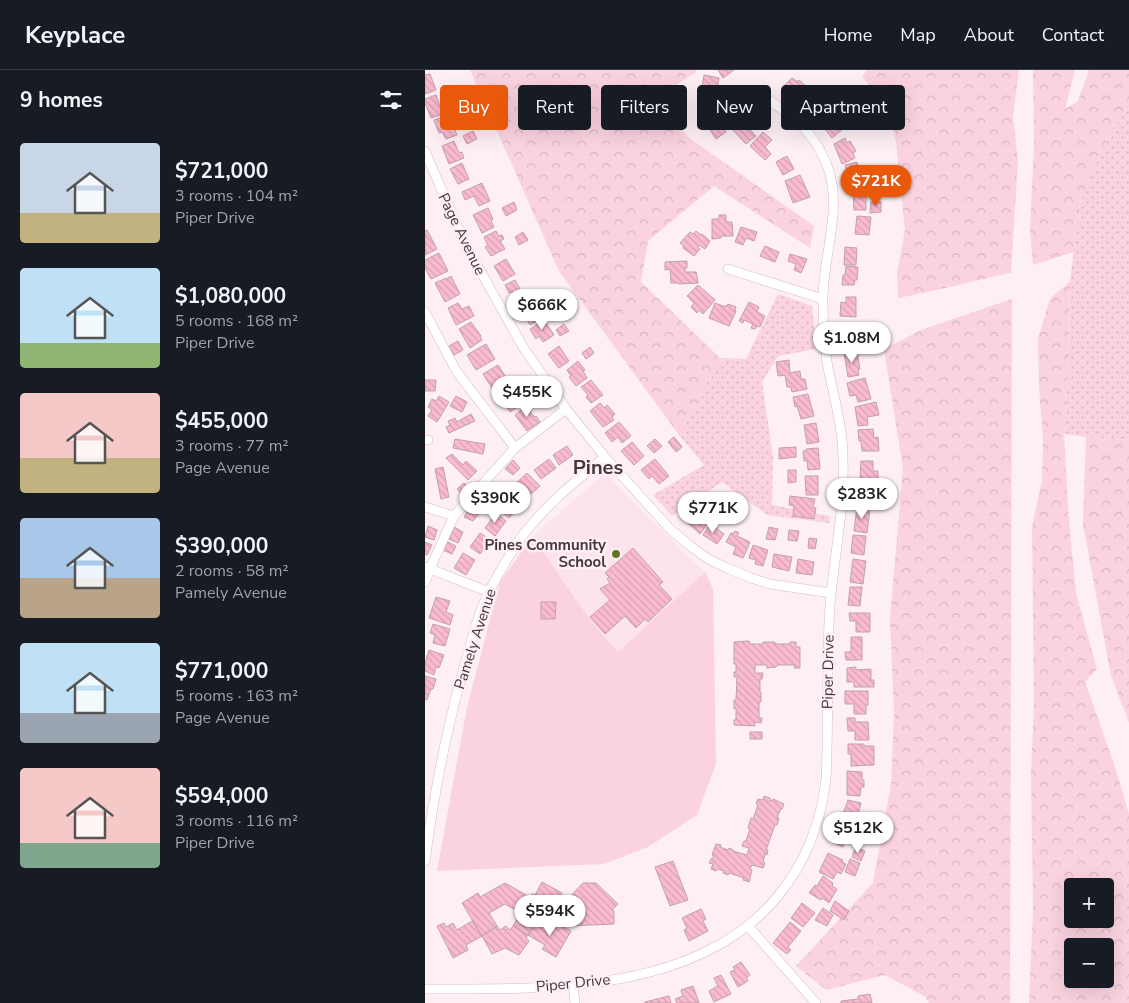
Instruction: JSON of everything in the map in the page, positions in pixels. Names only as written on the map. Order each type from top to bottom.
[{"type":"street","name":"Piper Drive","points":[[425,989],[519,989],[573,985],[623,978],[690,960],[725,942],[748,926],[773,902],[795,874],[814,834],[823,803],[827,766],[829,626],[831,593],[842,505],[843,457],[839,414],[826,354],[823,299],[834,204],[833,186],[819,148],[797,121],[771,102]]},
{"type":"street","name":"Page Avenue","points":[[425,151],[464,242],[523,347],[566,409],[605,457],[670,529],[708,559],[759,581],[831,593]]},
{"type":"street","points":[[728,269],[823,299]]},
{"type":"street","points":[[425,312],[457,372],[515,448]]},
{"type":"street","points":[[425,582],[428,567],[454,516],[515,448],[566,409]]},
{"type":"street","name":"Pamely Avenue","points":[[425,861],[442,758],[453,711],[471,642],[489,592],[519,541],[539,516],[561,494],[605,457]]},
{"type":"street","points":[[425,507],[454,516]]},
{"type":"street","points":[[428,567],[489,592]]},
{"type":"street","points":[[748,926],[817,1003]]},
{"type":"street","points":[[573,985],[575,1003]]},
{"type":"shaded area","name":"Pines Community School","points":[[605,473],[705,572],[618,652],[578,602],[533,536]]},
{"type":"green space","points":[[470,70],[696,70],[696,72],[676,85],[601,85],[601,130],[682,130],[688,137],[814,226],[810,248],[714,186],[648,241],[641,282],[720,358],[679,435],[559,271],[497,130],[508,130],[508,85],[477,85]]},
{"type":"green space","points":[[867,70],[1019,70],[1013,116],[1018,160],[1011,273],[898,298],[897,273],[905,230],[893,130],[905,130],[905,85],[869,85],[862,77]]},
{"type":"green space","points":[[1033,70],[1075,70],[1065,109],[1078,101],[1089,70],[1129,70],[1129,108],[1110,131],[1080,203],[1074,252],[1033,265],[1030,229],[1034,144]]},
{"type":"green space","points":[[1129,108],[1129,440],[1064,434],[1069,361],[1070,281],[1080,203],[1110,131]]},
{"type":"green space","points":[[1070,281],[1069,361],[1064,434],[1069,522],[1076,593],[1097,669],[1085,682],[1115,767],[1129,814],[1129,1003],[1029,1003],[1033,910],[1031,773],[1034,705],[1032,527],[1042,480],[1043,437],[1038,339],[1050,299]]},
{"type":"green space","points":[[778,294],[812,306],[816,349],[778,356],[762,382],[773,457],[772,505],[830,516],[829,523],[767,515],[722,482],[672,516],[653,495],[704,465],[679,435],[720,358],[746,359]]},
{"type":"green space","points":[[1012,299],[1010,1003],[929,1003],[926,997],[885,975],[826,990],[796,966],[873,883],[891,784],[894,714],[890,617],[903,469],[884,349],[921,330]]},
{"type":"green space","points":[[1086,437],[1129,440],[1129,723],[1111,676],[1083,524]]},
{"type":"green space","points":[[533,536],[584,610],[618,652],[705,572],[713,589],[716,764],[697,815],[648,847],[604,864],[437,871],[467,707],[500,582]]},
{"type":"building","points":[[718,70],[734,70],[723,78]]},
{"type":"building","points":[[430,74],[436,90],[425,94],[425,75]]},
{"type":"building","points":[[704,75],[719,78],[718,85],[702,85]]},
{"type":"building","points":[[792,78],[798,82],[799,80],[805,85],[785,85]]},
{"type":"building","points":[[436,95],[440,106],[440,115],[431,118],[425,99]]},
{"type":"building","points":[[440,118],[440,130],[455,130],[457,135],[446,139],[442,132],[439,133],[434,120]]},
{"type":"building","points":[[710,130],[725,130],[726,132],[716,139]]},
{"type":"building","points":[[733,130],[750,130],[756,136],[746,144]]},
{"type":"building","points":[[826,130],[842,130],[832,138]]},
{"type":"building","points":[[473,131],[477,139],[467,144],[463,136]]},
{"type":"building","points":[[763,132],[772,140],[765,147],[771,154],[765,160],[750,146]]},
{"type":"building","points":[[845,138],[847,143],[850,141],[856,151],[853,153],[855,158],[842,164],[834,144]]},
{"type":"building","points":[[454,141],[459,153],[462,152],[464,158],[449,164],[442,146]]},
{"type":"building","points":[[787,156],[794,169],[783,175],[776,162]]},
{"type":"building","points":[[857,162],[860,173],[864,173],[865,178],[862,179],[863,181],[850,184],[845,165]]},
{"type":"building","points":[[462,163],[469,179],[458,184],[450,169]]},
{"type":"building","points":[[800,175],[810,197],[793,203],[785,181]]},
{"type":"building","points":[[482,183],[490,201],[479,206],[474,196],[465,200],[462,192]]},
{"type":"building","points":[[853,188],[866,188],[866,210],[854,210]]},
{"type":"building","points":[[514,202],[517,210],[506,216],[502,208]]},
{"type":"building","points":[[871,202],[881,202],[881,212],[870,213]]},
{"type":"building","points":[[488,208],[494,227],[482,233],[473,215]]},
{"type":"building","points":[[719,215],[726,215],[726,222],[732,222],[733,236],[721,236],[721,238],[712,239],[712,219],[719,219]]},
{"type":"building","points":[[857,216],[871,217],[869,235],[855,234]]},
{"type":"building","points":[[741,227],[757,232],[754,241],[746,238],[743,245],[735,242]]},
{"type":"building","points":[[427,230],[437,249],[425,255],[425,231]]},
{"type":"building","points":[[496,231],[504,239],[500,241],[505,249],[491,256],[485,247],[488,246],[484,237]]},
{"type":"building","points":[[696,231],[710,241],[705,249],[699,245],[700,249],[694,256],[683,248],[684,246],[680,243],[690,232],[693,234]]},
{"type":"building","points":[[523,232],[528,240],[519,245],[515,237]]},
{"type":"building","points":[[765,246],[779,252],[775,262],[760,256]]},
{"type":"building","points":[[845,247],[857,248],[856,265],[844,265]]},
{"type":"building","points":[[439,253],[448,271],[431,279],[425,268],[425,260]]},
{"type":"building","points":[[790,254],[807,259],[801,273],[794,270],[796,264],[788,261]]},
{"type":"building","points":[[506,259],[515,274],[503,281],[494,266]]},
{"type":"building","points":[[687,261],[685,272],[696,272],[698,283],[671,283],[670,269],[665,270],[665,262]]},
{"type":"building","points":[[846,266],[858,267],[857,280],[855,280],[854,285],[842,285]]},
{"type":"building","points":[[451,276],[460,294],[445,302],[435,283]]},
{"type":"building","points":[[515,280],[526,300],[516,305],[512,298],[515,297],[512,292],[509,293],[505,285]]},
{"type":"building","points":[[698,285],[715,300],[703,314],[699,310],[697,313],[691,307],[694,303],[687,296]]},
{"type":"building","points":[[846,297],[856,297],[856,317],[840,316],[841,302],[846,303]]},
{"type":"building","points":[[531,299],[542,318],[530,325],[517,308]]},
{"type":"building","points":[[749,302],[759,307],[757,312],[765,316],[760,327],[757,326],[755,329],[751,328],[753,324],[744,320],[743,323],[739,321]]},
{"type":"building","points":[[458,303],[462,309],[469,306],[474,316],[456,325],[448,308]]},
{"type":"building","points":[[715,303],[736,307],[729,326],[709,318]]},
{"type":"building","points":[[544,320],[554,335],[543,342],[539,336],[536,339],[530,329]]},
{"type":"building","points":[[471,322],[482,340],[470,348],[459,329]]},
{"type":"building","points":[[564,324],[569,331],[560,336],[556,330]]},
{"type":"building","points":[[458,341],[463,350],[454,355],[449,346]]},
{"type":"building","points":[[486,344],[495,359],[476,370],[467,355]]},
{"type":"building","points":[[559,346],[569,361],[559,368],[548,354]]},
{"type":"building","points":[[590,347],[594,353],[586,359],[582,353]]},
{"type":"building","points":[[857,351],[859,375],[848,377],[844,353]]},
{"type":"building","points":[[789,360],[790,373],[800,371],[801,379],[805,379],[807,389],[792,392],[791,387],[787,387],[785,375],[778,376],[776,362]]},
{"type":"building","points":[[578,361],[585,370],[583,371],[587,378],[576,386],[569,377],[571,376],[567,370]]},
{"type":"building","points":[[498,365],[509,382],[494,391],[483,374]]},
{"type":"building","points":[[865,378],[871,399],[858,402],[856,395],[850,396],[847,383]]},
{"type":"building","points":[[425,380],[436,380],[435,391],[425,391]]},
{"type":"building","points":[[591,380],[603,395],[591,403],[586,397],[588,395],[581,387]]},
{"type":"building","points":[[514,384],[525,402],[510,412],[499,394]]},
{"type":"building","points":[[808,394],[814,416],[801,419],[797,406],[795,407],[793,397]]},
{"type":"building","points":[[439,396],[449,402],[437,422],[428,416],[432,410],[428,407],[432,399],[436,401]]},
{"type":"building","points":[[456,396],[467,402],[462,412],[450,406]]},
{"type":"building","points":[[876,402],[879,415],[867,417],[868,425],[858,426],[855,407]]},
{"type":"building","points":[[600,403],[604,408],[607,405],[615,414],[612,417],[614,420],[603,427],[590,411]]},
{"type":"building","points":[[528,405],[530,412],[540,422],[527,431],[515,415]]},
{"type":"building","points":[[471,414],[475,421],[449,433],[446,427],[450,425],[448,421],[455,418],[457,422]]},
{"type":"building","points":[[619,422],[631,436],[622,443],[618,437],[612,442],[605,433]]},
{"type":"building","points":[[816,423],[819,442],[807,444],[804,425]]},
{"type":"building","points":[[873,429],[874,438],[878,437],[879,451],[862,451],[858,430]]},
{"type":"building","points":[[674,437],[682,447],[676,452],[668,442]]},
{"type":"building","points":[[455,439],[485,444],[483,454],[453,448]]},
{"type":"building","points":[[655,439],[662,446],[654,453],[647,446]]},
{"type":"building","points":[[632,442],[644,456],[634,465],[621,451]]},
{"type":"building","points":[[567,446],[573,455],[559,465],[553,455]]},
{"type":"building","points":[[796,447],[796,457],[779,459],[779,448]]},
{"type":"building","points":[[818,448],[820,469],[808,470],[807,461],[804,461],[803,451]]},
{"type":"building","points":[[452,454],[463,465],[466,461],[477,471],[468,480],[446,458]]},
{"type":"building","points":[[549,459],[556,468],[541,479],[534,470]]},
{"type":"building","points":[[655,459],[669,476],[659,484],[652,476],[649,479],[641,470]]},
{"type":"building","points":[[513,460],[520,468],[513,475],[505,469]]},
{"type":"building","points":[[861,461],[873,461],[873,471],[878,471],[878,480],[860,479]]},
{"type":"building","points":[[443,467],[449,497],[441,499],[435,469]]},
{"type":"building","points":[[788,470],[796,470],[796,482],[788,483]]},
{"type":"building","points":[[527,473],[540,486],[531,494],[526,488],[521,493],[513,486]]},
{"type":"building","points":[[805,476],[818,476],[818,495],[806,495]]},
{"type":"building","points":[[464,483],[469,488],[462,495],[457,489]]},
{"type":"building","points":[[857,483],[871,483],[870,504],[857,503]]},
{"type":"building","points":[[512,495],[522,504],[509,518],[499,510]]},
{"type":"building","points":[[790,496],[815,499],[813,507],[816,508],[814,519],[793,516],[794,506],[789,505]]},
{"type":"building","points":[[471,506],[480,512],[473,521],[464,517]]},
{"type":"building","points":[[689,507],[708,523],[700,534],[680,516]]},
{"type":"building","points":[[730,507],[740,512],[736,522],[725,517]]},
{"type":"building","points":[[857,507],[870,509],[867,533],[854,531]]},
{"type":"building","points":[[496,513],[506,521],[495,536],[485,528]]},
{"type":"building","points":[[710,524],[724,534],[717,544],[703,535]]},
{"type":"building","points":[[428,526],[437,530],[434,540],[425,537]]},
{"type":"building","points":[[454,527],[463,532],[458,543],[449,539]]},
{"type":"building","points":[[769,527],[778,529],[775,540],[766,539]]},
{"type":"building","points":[[789,530],[799,531],[797,541],[788,540]]},
{"type":"building","points":[[735,531],[739,533],[737,536],[750,542],[743,558],[733,554],[736,547],[726,542],[731,533],[733,534]]},
{"type":"building","points":[[480,533],[491,540],[480,554],[470,547]]},
{"type":"building","points":[[853,535],[866,536],[864,555],[851,553]]},
{"type":"building","points":[[809,538],[817,539],[815,549],[808,548]]},
{"type":"building","points":[[425,542],[432,545],[427,555],[425,554]]},
{"type":"building","points":[[448,542],[456,546],[452,554],[443,550]]},
{"type":"building","points":[[753,545],[768,550],[763,566],[755,564],[756,560],[749,558]]},
{"type":"building","points":[[633,548],[663,582],[659,585],[672,599],[648,622],[645,619],[636,628],[625,616],[605,634],[590,617],[610,600],[600,589],[610,583],[607,579],[609,577],[605,573]]},
{"type":"building","points":[[463,553],[475,560],[466,575],[454,568]]},
{"type":"building","points":[[774,554],[792,557],[789,571],[772,567]]},
{"type":"building","points":[[798,559],[814,562],[812,575],[796,573]]},
{"type":"building","points":[[853,559],[866,561],[863,584],[850,582]]},
{"type":"building","points":[[850,587],[862,587],[860,606],[848,605]]},
{"type":"building","points":[[436,597],[450,601],[446,612],[453,615],[450,625],[429,618]]},
{"type":"building","points":[[541,602],[556,602],[555,619],[541,619]]},
{"type":"building","points":[[849,613],[870,613],[870,632],[856,632],[856,621],[850,621]]},
{"type":"building","points":[[433,624],[450,629],[445,646],[433,643],[435,635],[430,633]]},
{"type":"building","points":[[851,637],[862,637],[862,660],[846,660],[845,652],[851,652]]},
{"type":"building","points":[[749,641],[750,644],[775,642],[775,644],[790,644],[790,642],[796,642],[796,647],[800,647],[800,668],[794,668],[795,665],[777,665],[776,667],[767,668],[767,665],[755,665],[755,673],[763,673],[762,679],[760,679],[761,702],[759,702],[759,718],[762,718],[761,723],[755,722],[755,726],[734,725],[734,720],[736,720],[734,700],[736,700],[737,677],[734,677],[736,664],[734,664],[734,642]]},
{"type":"building","points":[[429,650],[444,655],[439,668],[436,667],[434,675],[425,671]]},
{"type":"building","points":[[856,667],[856,670],[871,669],[871,680],[874,680],[874,687],[854,687],[854,682],[847,682],[847,668]]},
{"type":"building","points":[[425,676],[436,679],[427,700],[425,699]]},
{"type":"building","points":[[845,691],[868,691],[866,714],[854,714],[854,704],[845,704]]},
{"type":"building","points":[[847,718],[855,718],[855,722],[868,722],[869,740],[855,740],[855,731],[848,731]]},
{"type":"building","points":[[750,732],[762,732],[762,739],[750,739]]},
{"type":"building","points":[[848,744],[874,746],[874,765],[851,766],[851,754],[848,754]]},
{"type":"building","points":[[847,771],[862,772],[864,787],[861,787],[860,796],[847,795]]},
{"type":"building","points":[[764,796],[770,798],[770,801],[773,799],[784,804],[766,850],[768,850],[767,855],[765,854],[763,868],[752,865],[749,882],[743,880],[744,878],[723,873],[724,871],[711,869],[713,864],[709,863],[714,856],[712,855],[716,844],[728,850],[729,848],[747,855],[749,848],[742,846],[744,841],[746,841],[751,818],[753,819],[758,805],[756,804],[758,799],[763,800]]},
{"type":"building","points":[[848,800],[861,803],[857,819],[862,820],[860,828],[839,823]]},
{"type":"building","points":[[838,827],[849,831],[843,847],[833,843]]},
{"type":"building","points":[[856,847],[865,851],[861,861],[852,857]]},
{"type":"building","points":[[828,853],[843,860],[842,862],[846,864],[841,874],[837,872],[833,879],[819,872]]},
{"type":"building","points":[[850,859],[860,863],[855,876],[845,872]]},
{"type":"building","points":[[673,861],[688,900],[670,906],[655,867]]},
{"type":"building","points":[[823,876],[833,883],[832,886],[837,889],[829,903],[809,893],[815,885],[817,886]]},
{"type":"building","points":[[542,882],[562,893],[555,909],[546,904],[528,935],[513,926],[521,913],[505,904],[489,913],[497,926],[482,936],[462,903],[478,893],[480,897],[505,883],[530,897],[532,894],[535,895]]},
{"type":"building","points":[[583,883],[596,883],[618,904],[612,910],[614,911],[614,924],[567,926],[565,928],[557,923],[560,918],[556,916],[555,912],[557,904],[563,904]]},
{"type":"building","points":[[835,901],[849,911],[844,920],[830,911]]},
{"type":"building","points":[[802,903],[815,913],[803,927],[791,918]]},
{"type":"building","points":[[823,908],[833,915],[827,926],[815,920]]},
{"type":"building","points":[[701,909],[706,919],[703,921],[708,931],[689,941],[684,930],[687,928],[682,918]]},
{"type":"building","points":[[537,920],[553,929],[557,923],[571,931],[556,957],[542,949],[545,945],[528,935]]},
{"type":"building","points":[[472,921],[482,936],[466,945],[468,950],[453,958],[437,926],[444,923],[446,927],[453,923],[457,930]]},
{"type":"building","points":[[790,922],[801,931],[788,947],[791,950],[787,954],[773,943]]},
{"type":"building","points":[[497,926],[500,930],[506,926],[510,930],[513,926],[528,935],[526,938],[529,941],[519,955],[505,948],[492,954],[482,936]]},
{"type":"building","points":[[741,962],[750,975],[746,978],[748,981],[738,987],[730,972],[735,970],[733,967]]},
{"type":"building","points":[[721,975],[731,994],[714,1002],[709,991],[718,986],[714,978]]},
{"type":"building","points":[[693,986],[699,1003],[677,1003],[675,999],[683,996],[681,990]]},
{"type":"building","points":[[870,994],[872,1003],[841,1003],[841,1001],[858,999],[858,996]]},
{"type":"building","points":[[669,996],[671,1003],[645,1003],[645,1002]]},
{"type":"place","name":"Pines Community School","points":[[616,554]]},
{"type":"district","name":"Pines","points":[[598,467]]}]
